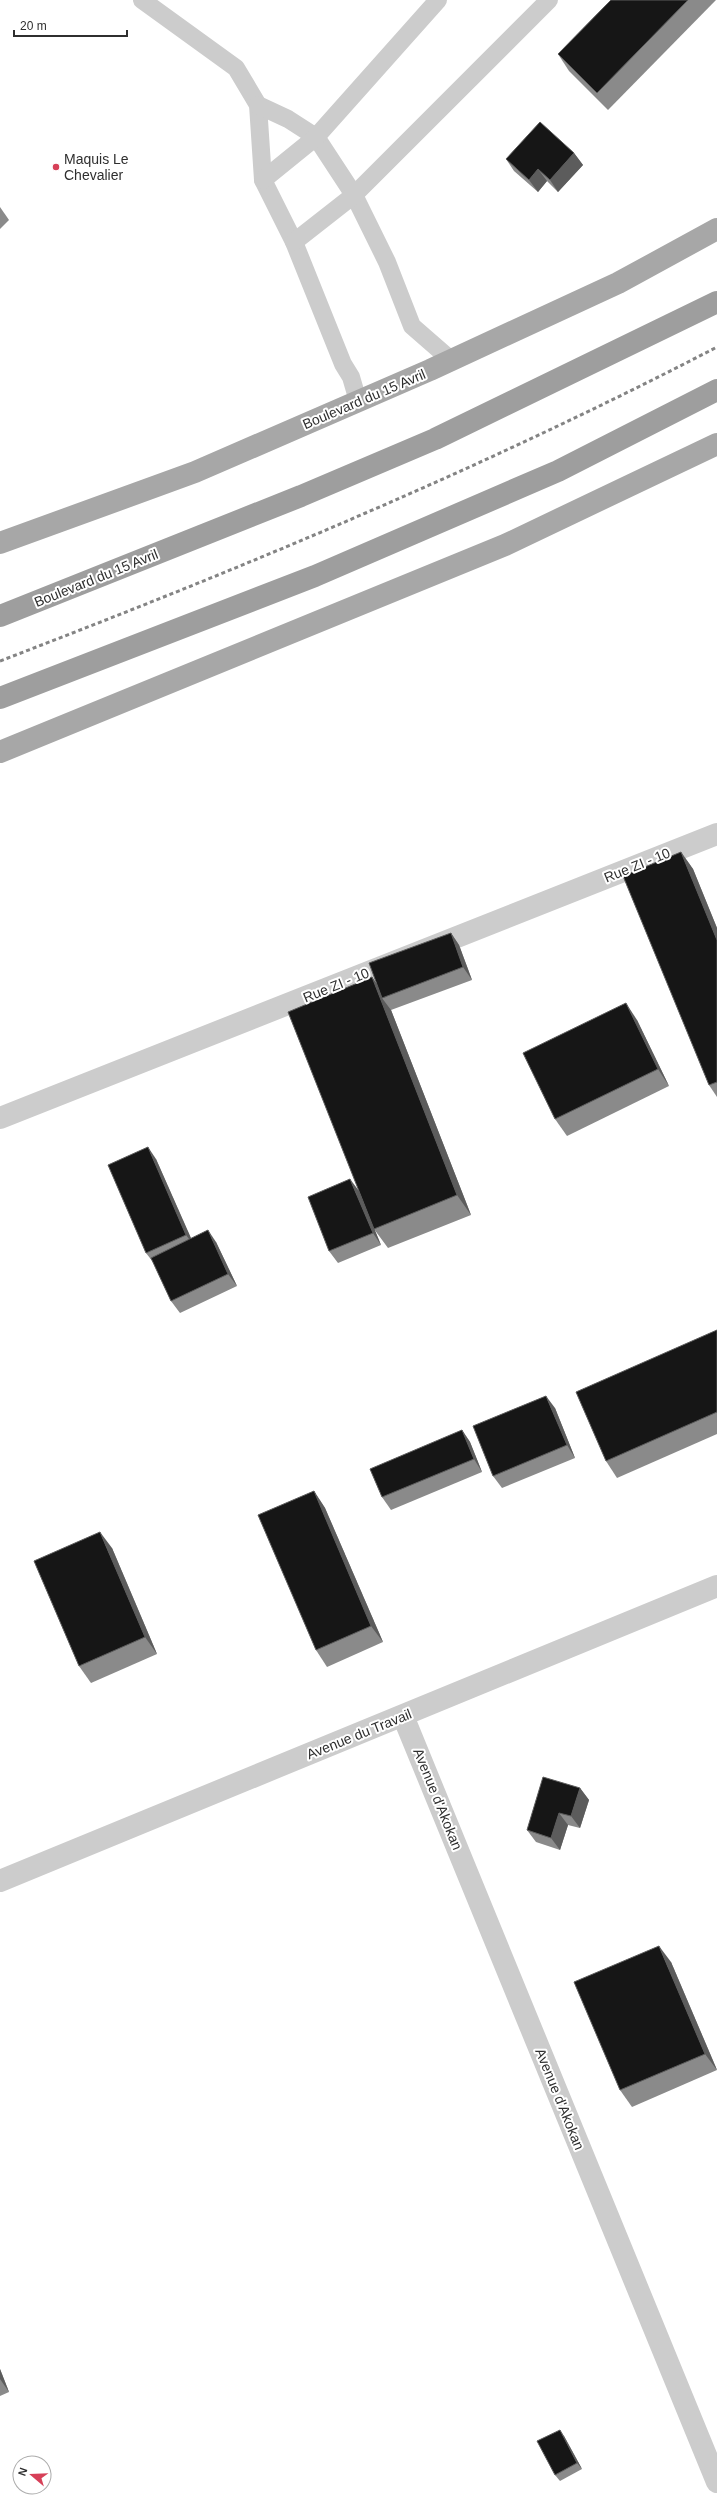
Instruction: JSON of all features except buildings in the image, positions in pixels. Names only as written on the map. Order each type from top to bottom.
[{"type":"highway","name":"Boulevard du 15 Avril","points":[[0,616],[302,496],[435,439],[717,302]]},
{"type":"highway","points":[[0,698],[323,573],[558,471],[717,390]]},
{"type":"main road","name":"Boulevard du 15 Avril","points":[[0,543],[195,472],[358,401],[618,283],[717,229]]},
{"type":"main road","points":[[0,752],[506,545],[717,444]]},
{"type":"street","name":"Rue ZI - 10","points":[[0,1118],[717,834]]},
{"type":"street","name":"Avenue du Travail","points":[[0,1881],[717,1586]]},
{"type":"street","name":"Avenue d'Akokan","points":[[404,1716],[717,2482]]},
{"type":"lane","points":[[142,0],[236,68],[258,105],[263,180],[294,242],[340,357],[350,377],[358,401]]},
{"type":"lane","points":[[263,180],[316,137],[438,0]]},
{"type":"lane","points":[[294,242],[354,195],[549,0]]},
{"type":"lane","points":[[258,105],[288,119],[316,137],[354,195],[387,262],[412,326],[451,360]]},
{"type":"railway","points":[[0,661],[182,590],[453,475],[542,434],[717,347]]},
{"type":"place","name":"Maquis Le Chevalier","points":[[56,167]]}]
